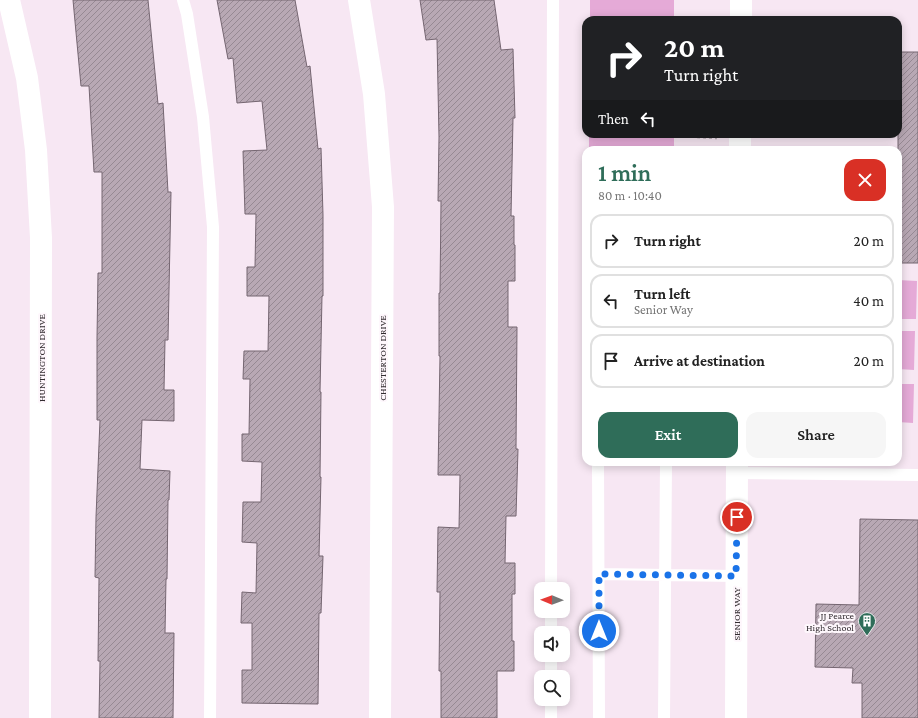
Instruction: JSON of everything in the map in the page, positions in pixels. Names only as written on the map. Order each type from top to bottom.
[{"type":"street","name":"HUNTINGTON DRIVE","points":[[8,0],[12,10],[25,70],[36,150],[42,238],[40,718]]},
{"type":"street","name":"CHESTERTON DRIVE","points":[[359,0],[374,94],[383,207],[380,718]]},
{"type":"street","points":[[741,0],[741,16]]},
{"type":"street","name":"SENIOR WAY","points":[[736,718],[737,467]]},
{"type":"lane","points":[[183,0],[187,14],[203,117],[212,227],[210,718]]},
{"type":"lane","points":[[551,582],[553,0]]},
{"type":"lane","points":[[598,466],[599,718]]},
{"type":"lane","points":[[664,718],[666,466]]},
{"type":"lane","points":[[737,467],[918,475]]},
{"type":"lane","points":[[599,574],[736,576]]},
{"type":"lane","points":[[551,706],[551,718]]},
{"type":"shaded area","points":[[590,0],[674,0],[674,16],[590,16]]},
{"type":"shaded area","points":[[589,138],[674,138],[674,146],[589,146]]},
{"type":"shaded area","points":[[902,280],[917,281],[916,319],[902,319]]},
{"type":"shaded area","points":[[902,331],[915,331],[914,370],[902,369]]},
{"type":"shaded area","points":[[902,384],[914,384],[913,423],[902,422]]},
{"type":"building","points":[[73,0],[148,0],[158,104],[163,103],[168,192],[171,192],[168,340],[165,340],[164,390],[174,390],[174,421],[142,420],[140,469],[170,471],[165,633],[174,633],[173,718],[99,718],[99,578],[95,577],[100,420],[97,420],[97,338],[98,273],[102,273],[102,172],[94,172],[89,86],[81,86]]},
{"type":"building","points":[[217,0],[295,0],[307,67],[310,66],[318,149],[321,148],[323,215],[319,556],[323,556],[321,613],[319,613],[318,704],[242,703],[242,670],[252,670],[252,623],[241,623],[242,592],[256,593],[257,543],[242,542],[243,502],[261,502],[262,462],[242,461],[242,434],[249,434],[250,379],[243,379],[244,351],[268,351],[269,296],[247,296],[247,267],[255,267],[256,214],[245,214],[243,151],[267,150],[262,101],[237,103],[233,58],[228,59]]},
{"type":"building","points":[[420,0],[494,0],[501,50],[513,49],[515,118],[513,118],[511,216],[514,216],[515,281],[508,281],[508,327],[517,327],[516,449],[518,449],[516,516],[506,516],[505,563],[515,563],[515,594],[512,594],[512,641],[514,641],[514,671],[497,671],[497,718],[441,718],[441,671],[439,671],[440,592],[437,592],[438,527],[459,528],[460,475],[438,475],[441,201],[438,201],[439,137],[437,39],[426,40]]},
{"type":"building","points":[[902,52],[918,52],[918,263],[902,263],[902,146],[898,146],[898,138],[902,138]]},
{"type":"building","name":"JJ Pearce High School","points":[[860,519],[918,520],[918,718],[862,718],[862,683],[852,683],[853,668],[815,667],[816,604],[859,605]]},
{"type":"place","name":"JJ Pearce High School","points":[[867,636]]},
{"type":"route","points":[[599,631],[599,574],[736,576],[737,517]]}]
